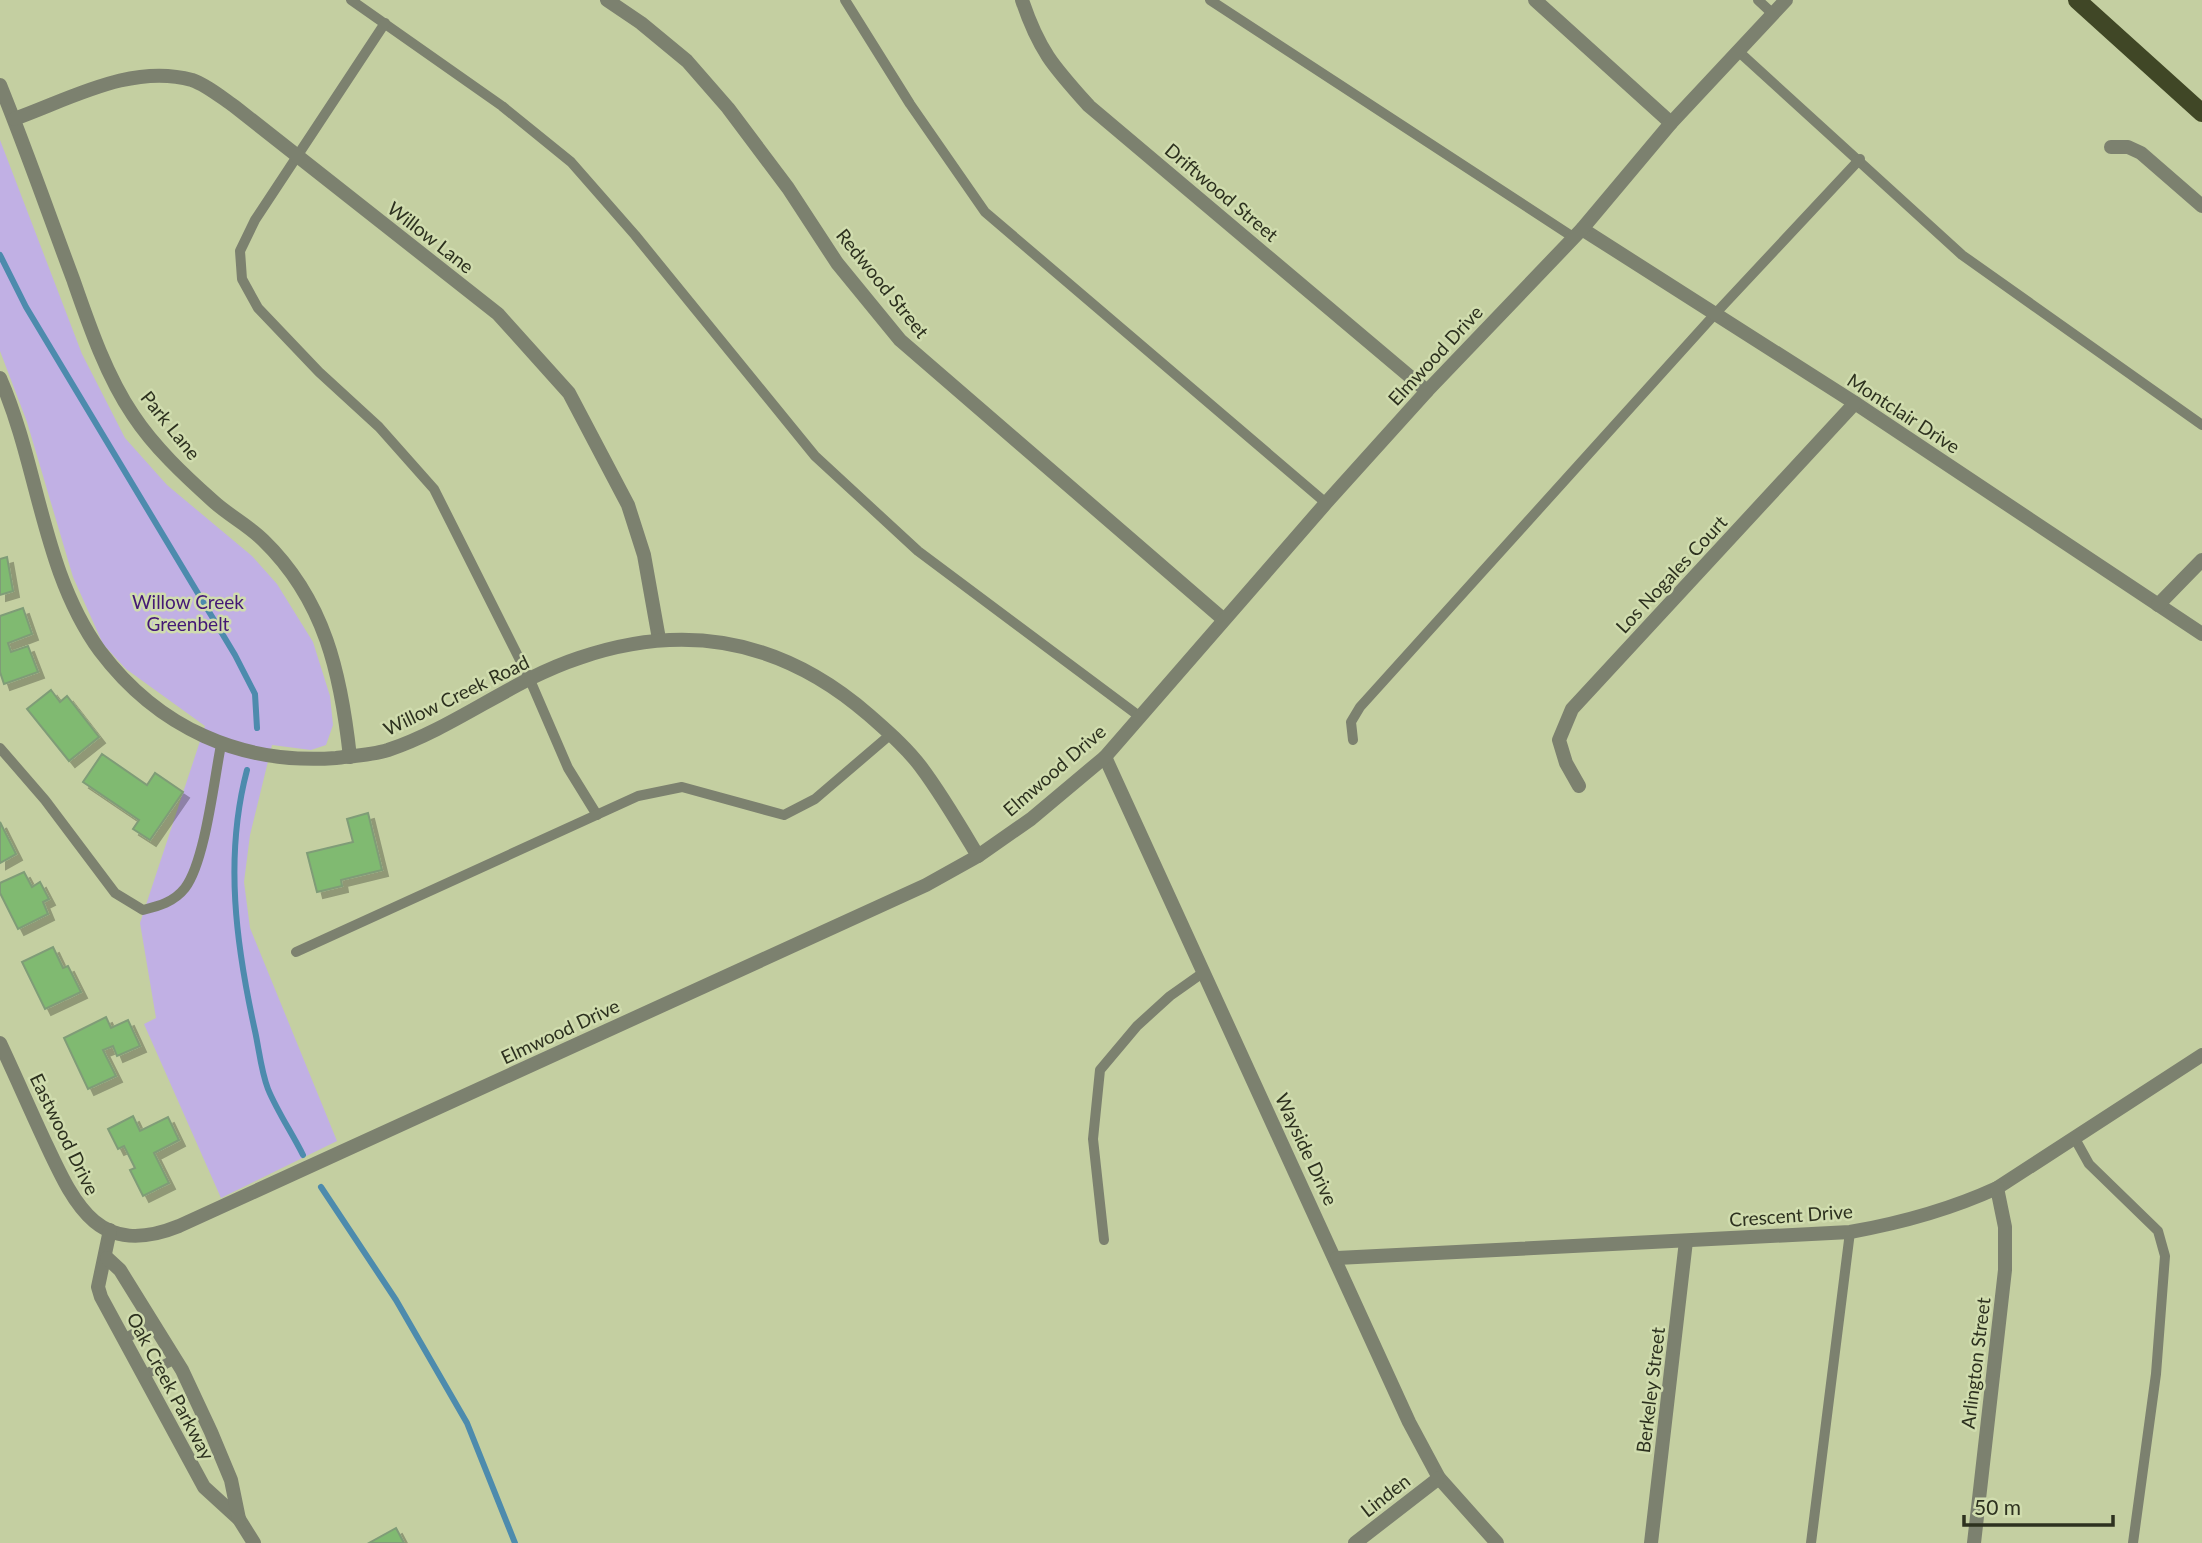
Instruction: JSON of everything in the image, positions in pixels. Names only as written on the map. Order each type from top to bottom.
[{"type":"main road","points":[[2077,0],[2202,113]]},
{"type":"street","name":"Redwood Street","points":[[607,0],[641,23],[687,61],[728,108],[788,188],[838,263],[900,340],[1223,619]]},
{"type":"street","name":"Driftwood Street","points":[[1022,0],[1036,40],[1056,69],[1090,106],[1427,391]]},
{"type":"street","points":[[1535,0],[1671,123]]},
{"type":"street","name":"Elmwood Drive","points":[[110,1230],[148,1236],[179,1226],[926,885],[978,856],[1031,819],[1105,757],[1326,503],[1427,391],[1578,233],[1671,123],[1786,0]]},
{"type":"street","name":"Willow Lane","points":[[14,119],[117,81],[152,74],[195,81],[234,106],[498,314],[569,393],[628,505],[644,555],[659,639]]},
{"type":"street","name":"Park Lane","points":[[0,85],[86,316],[107,366],[133,415],[196,485],[262,540],[296,580],[325,632],[343,696],[350,757]]},
{"type":"street","points":[[2111,147],[2128,147],[2141,153],[2202,206]]},
{"type":"street","name":"Montclair Drive","points":[[1578,233],[1715,314],[1855,403],[2202,634]]},
{"type":"street","name":"Willow Creek Road","points":[[0,378],[28,462],[54,556],[75,612],[101,651],[131,686],[170,719],[221,745],[279,758],[350,757],[385,751],[427,735],[530,680],[579,658],[659,639],[720,643],[770,653],[811,672],[856,704],[891,734],[919,764],[978,856]]},
{"type":"street","name":"Los Nogales Court","points":[[1579,786],[1566,763],[1559,740],[1572,709],[1855,403]]},
{"type":"street","points":[[2158,605],[2202,560]]},
{"type":"street","name":"Wayside Drive","points":[[1105,757],[1337,1258],[1409,1422],[1439,1478],[1497,1543]]},
{"type":"street","name":"Eastwood Drive","points":[[0,1042],[73,1200],[82,1211],[110,1230]]},
{"type":"street","name":"Crescent Drive","points":[[1337,1258],[1850,1232],[1907,1222],[1962,1204],[1997,1188],[2202,1055]]},
{"type":"street","name":"Arlington Street","points":[[1974,1543],[2006,1270],[2005,1227],[1997,1188]]},
{"type":"street","name":"Oak Creek Parkway","points":[[110,1230],[107,1258],[98,1287],[204,1487],[239,1518],[254,1543]]},
{"type":"street","name":"Berkeley Street","points":[[1651,1543],[1686,1241]]},
{"type":"street","name":"Oak Creek Parkway","points":[[107,1258],[120,1270],[175,1359],[231,1480],[239,1518]]},
{"type":"street","name":"Linden","points":[[1354,1543],[1439,1478]]},
{"type":"lane","points":[[351,0],[502,106],[571,162],[635,235],[815,456],[909,543],[1139,716]]},
{"type":"lane","points":[[845,0],[910,104],[985,212],[1326,503]]},
{"type":"lane","points":[[1210,0],[1578,233]]},
{"type":"lane","points":[[1758,0],[1773,14]]},
{"type":"lane","points":[[385,23],[255,220],[240,251],[242,279],[258,308],[319,372],[379,427],[434,489],[530,680],[568,768],[597,815]]},
{"type":"lane","points":[[1738,51],[1860,159],[1962,255],[2202,425]]},
{"type":"lane","points":[[1353,740],[1351,722],[1360,706],[1715,314],[1860,159]]},
{"type":"lane","points":[[296,952],[638,796],[682,788],[784,815],[815,799],[891,734]]},
{"type":"lane","points":[[0,748],[45,800],[115,893],[143,910],[164,905],[186,887],[198,857],[221,745]]},
{"type":"lane","points":[[1104,1240],[1093,1139],[1100,1070],[1138,1026],[1170,996],[1204,971]]},
{"type":"lane","points":[[2074,1137],[2089,1164],[2158,1231],[2165,1256],[2156,1374],[2133,1543]]},
{"type":"lane","points":[[1811,1543],[1850,1232]]},
{"type":"lane","points":[[124,1339],[153,1323]]},
{"type":"lane","points":[[144,1375],[175,1359]]},
{"type":"green space","name":"Willow Creek Greenbelt","points":[[0,140],[82,354],[125,438],[167,485],[252,556],[277,584],[313,642],[330,696],[333,725],[326,745],[311,750],[272,745],[250,835],[244,882],[250,928],[337,1141],[221,1198],[144,1024],[156,1018],[140,923],[205,726],[126,669],[103,644],[73,577],[27,422],[0,351]]},
{"type":"building","points":[[7,557],[13,591],[0,595],[0,559]]},
{"type":"building","points":[[23,608],[32,634],[8,643],[11,652],[28,646],[38,672],[4,684],[0,672],[0,616]]},
{"type":"building","points":[[51,690],[60,702],[67,696],[99,737],[69,761],[27,709]]},
{"type":"building","points":[[102,754],[147,785],[155,773],[183,792],[150,840],[133,829],[139,820],[83,782]]},
{"type":"building","points":[[368,813],[382,870],[341,880],[342,886],[317,892],[307,853],[353,842],[347,819]]},
{"type":"building","points":[[0,822],[16,854],[0,863]]},
{"type":"building","points":[[24,872],[32,887],[40,882],[49,899],[43,902],[48,914],[18,929],[0,893],[0,883]]},
{"type":"building","points":[[53,947],[63,968],[68,966],[81,992],[45,1009],[22,962]]},
{"type":"building","points":[[106,1017],[111,1028],[128,1020],[140,1046],[117,1056],[113,1046],[103,1050],[116,1076],[88,1089],[64,1038]]},
{"type":"building","points":[[133,1116],[140,1131],[168,1117],[179,1140],[154,1153],[169,1183],[143,1196],[130,1170],[135,1168],[124,1146],[118,1149],[108,1129]]},
{"type":"building","points":[[396,1528],[404,1543],[369,1543]]},
{"type":"waterway","points":[[0,255],[26,307],[235,655],[255,694],[257,728]]},
{"type":"waterway","points":[[247,770],[240,803],[234,868],[238,934],[268,1089],[303,1155]]},
{"type":"waterway","points":[[321,1187],[396,1300],[467,1423],[515,1543]]}]
